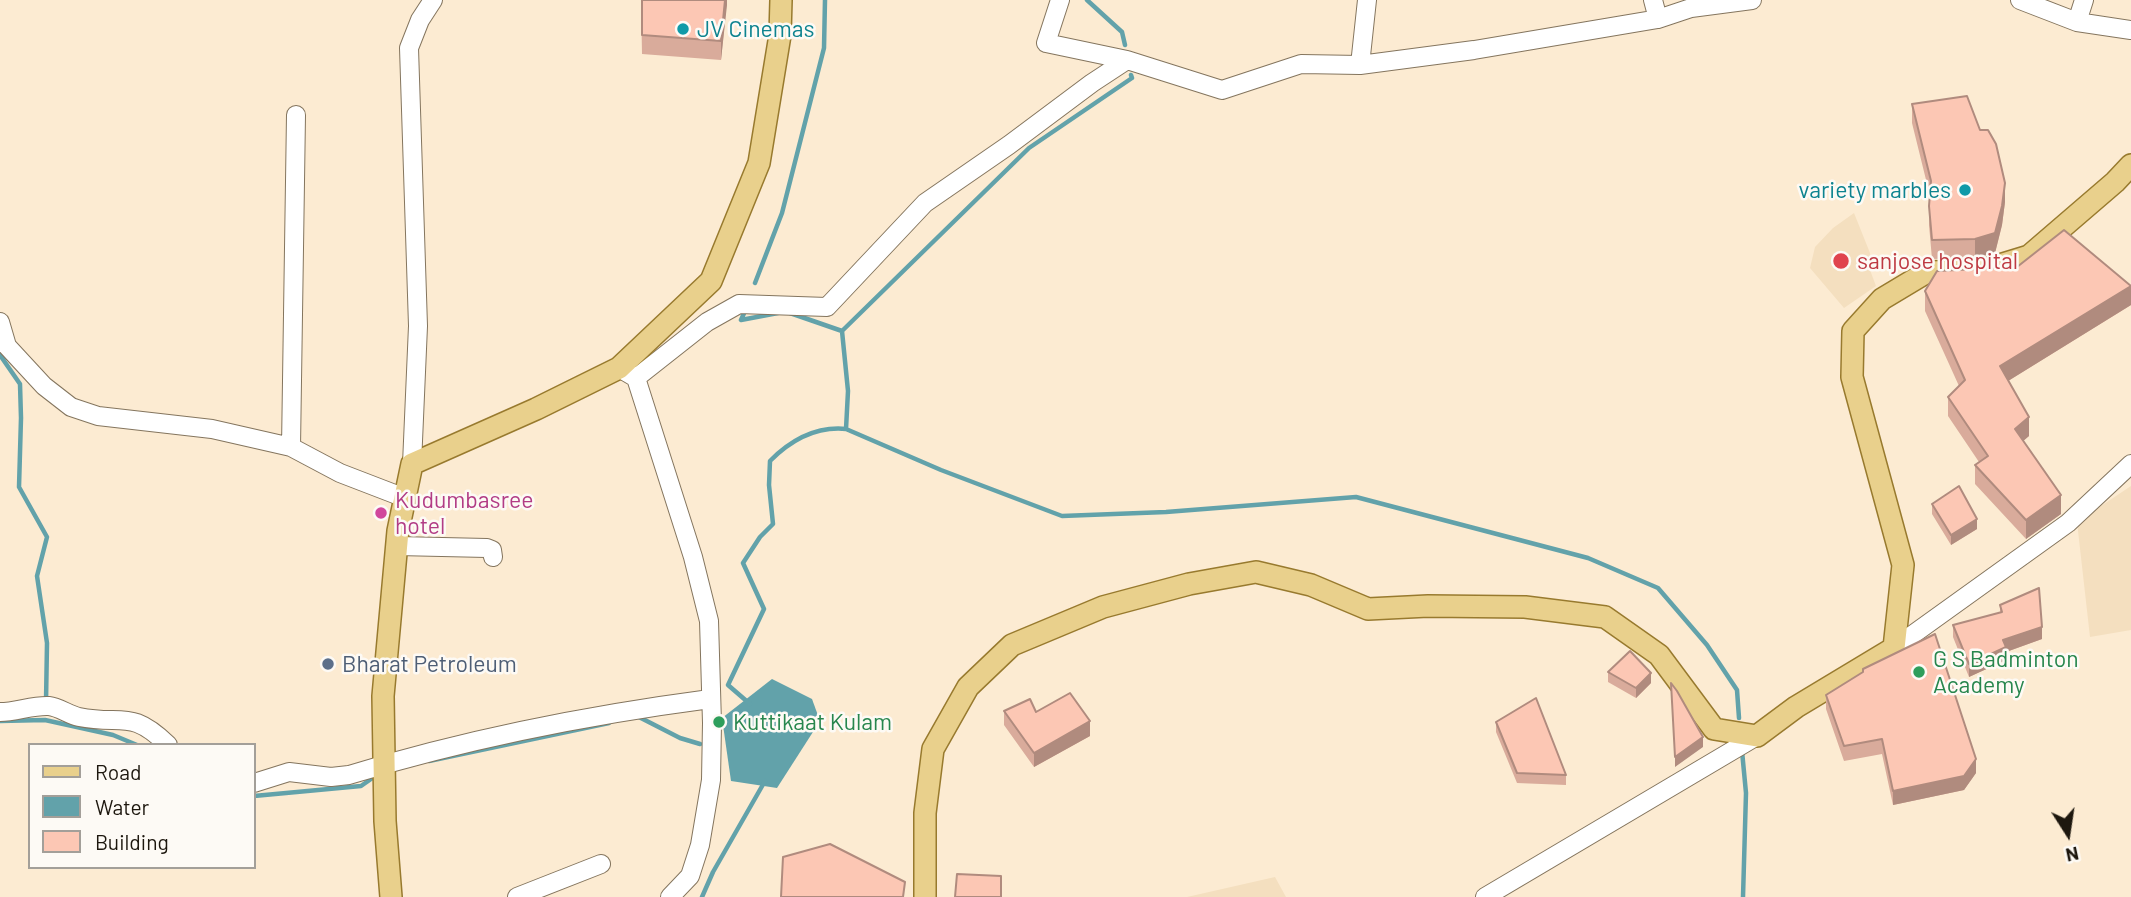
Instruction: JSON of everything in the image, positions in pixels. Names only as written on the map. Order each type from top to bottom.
[{"type":"main road","points":[[391,897],[385,821],[383,696],[397,546],[412,464],[536,409],[628,373],[711,281],[759,163],[780,35],[781,0]]},
{"type":"main road","points":[[925,897],[925,813],[933,749],[968,687],[1012,645],[1103,607],[1189,584],[1256,572],[1311,585],[1368,609],[1428,606],[1525,607],[1605,617],[1659,654],[1714,729],[1757,736],[1796,707],[1894,648],[1903,565],[1852,377],[1853,331],[1882,299],[1927,272],[1980,271],[2029,256],[2131,165]]},
{"type":"street","points":[[412,464],[418,326],[409,48],[420,20],[433,0]]},
{"type":"street","points":[[1060,0],[1046,43],[1127,60],[1222,90],[1301,64],[1360,65],[1474,50],[1658,19],[1691,8],[1752,0]]},
{"type":"street","points":[[1360,65],[1367,0]]},
{"type":"street","points":[[1653,0],[1658,19]]},
{"type":"street","points":[[2020,0],[2077,22],[2131,30]]},
{"type":"street","points":[[2077,22],[2084,0]]},
{"type":"street","points":[[670,897],[690,876],[700,845],[711,780],[709,621],[693,557],[628,373],[739,304],[827,307],[925,203],[1127,60]]},
{"type":"street","points":[[291,447],[296,116]]},
{"type":"street","points":[[0,321],[7,346],[44,386],[71,407],[99,416],[212,429],[291,447],[340,473],[405,498]]},
{"type":"street","points":[[1894,648],[2068,523],[2131,464]]},
{"type":"street","points":[[397,546],[486,548],[492,550],[494,556]]},
{"type":"street","points":[[256,782],[289,772],[331,777],[349,775],[453,745],[601,715],[710,699]]},
{"type":"street","points":[[0,712],[50,706],[74,716],[94,720],[116,718],[138,722],[150,728],[166,743]]},
{"type":"street","points":[[1485,897],[1757,736]]},
{"type":"street","points":[[517,897],[601,864]]},
{"type":"shaded area","name":"sanjose hospital","points":[[1854,213],[1870,253],[1870,270],[1876,286],[1844,308],[1810,268],[1815,247],[1833,228]]},
{"type":"shaded area","points":[[2131,486],[2131,630],[2090,637],[2077,522]]},
{"type":"shaded area","points":[[1275,877],[1286,897],[1187,897]]},
{"type":"water","points":[[772,679],[812,699],[820,721],[777,788],[731,781],[722,718]]},
{"type":"building","name":"JV Cinemas","points":[[642,0],[725,0],[721,41],[642,35]]},
{"type":"building","name":"variety marbles","points":[[1967,96],[1980,130],[1988,130],[1996,144],[2005,183],[2002,206],[1995,233],[1975,239],[1932,240],[1929,206],[1931,181],[1912,104]]},
{"type":"building","points":[[2064,230],[2131,286],[2000,366],[2029,417],[2015,429],[2061,495],[2026,520],[1975,465],[1988,456],[1948,397],[1965,380],[1925,291],[1937,271],[2017,267]]},
{"type":"building","points":[[1959,486],[1977,519],[1951,535],[1932,504]]},
{"type":"building","points":[[2039,588],[2042,627],[2003,640],[2006,647],[1969,664],[1953,625],[2002,612],[2000,605]]},
{"type":"building","points":[[1935,634],[1976,759],[1964,776],[1893,791],[1882,739],[1844,746],[1826,695],[1863,672],[1863,669]]},
{"type":"building","points":[[1630,651],[1651,673],[1636,688],[1608,672]]},
{"type":"building","points":[[1671,683],[1703,737],[1675,757]]},
{"type":"building","points":[[1070,693],[1090,721],[1034,753],[1004,711],[1030,699],[1036,712]]},
{"type":"building","points":[[1536,698],[1566,775],[1517,773],[1496,722]]},
{"type":"building","points":[[830,844],[905,882],[903,897],[781,897],[783,857]]},
{"type":"building","points":[[957,874],[1001,876],[1001,897],[955,897]]},
{"type":"waterway","points":[[755,283],[782,213],[824,48],[825,0]]},
{"type":"waterway","points":[[1087,0],[1122,32],[1125,45]]},
{"type":"waterway","points":[[750,704],[728,685],[764,609],[743,563],[760,537],[773,524],[769,485],[770,461],[804,436],[824,430],[846,429],[848,391],[842,331],[1029,148],[1132,78],[1131,75]]},
{"type":"waterway","points":[[745,311],[741,320],[778,313]]},
{"type":"waterway","points":[[790,313],[842,331]]},
{"type":"waterway","points":[[0,355],[20,384],[19,487],[47,537],[37,576],[47,643],[46,702]]},
{"type":"waterway","points":[[846,429],[941,470],[1062,516],[1166,512],[1356,497],[1588,558],[1658,588],[1707,645],[1737,690],[1739,718]]},
{"type":"waterway","points":[[637,716],[680,738],[700,744]]},
{"type":"waterway","points":[[0,721],[45,720],[113,735],[132,743]]},
{"type":"waterway","points":[[429,761],[609,723]]},
{"type":"waterway","points":[[1742,751],[1746,793],[1743,897]]},
{"type":"waterway","points":[[256,796],[361,786],[371,779]]},
{"type":"waterway","points":[[702,897],[713,872],[765,781]]},
{"type":"place","name":"JV Cinemas","points":[[683,29]]},
{"type":"place","name":"variety marbles","points":[[1965,190]]},
{"type":"place","name":"sanjose hospital","points":[[1841,261]]},
{"type":"place","name":"Kudumbasree hotel","points":[[381,513]]},
{"type":"place","name":"Bharat Petroleum","points":[[328,664]]},
{"type":"place","name":"G S Badminton Academy","points":[[1919,672]]},
{"type":"place","name":"Kuttikaat Kulam","points":[[719,722]]}]
